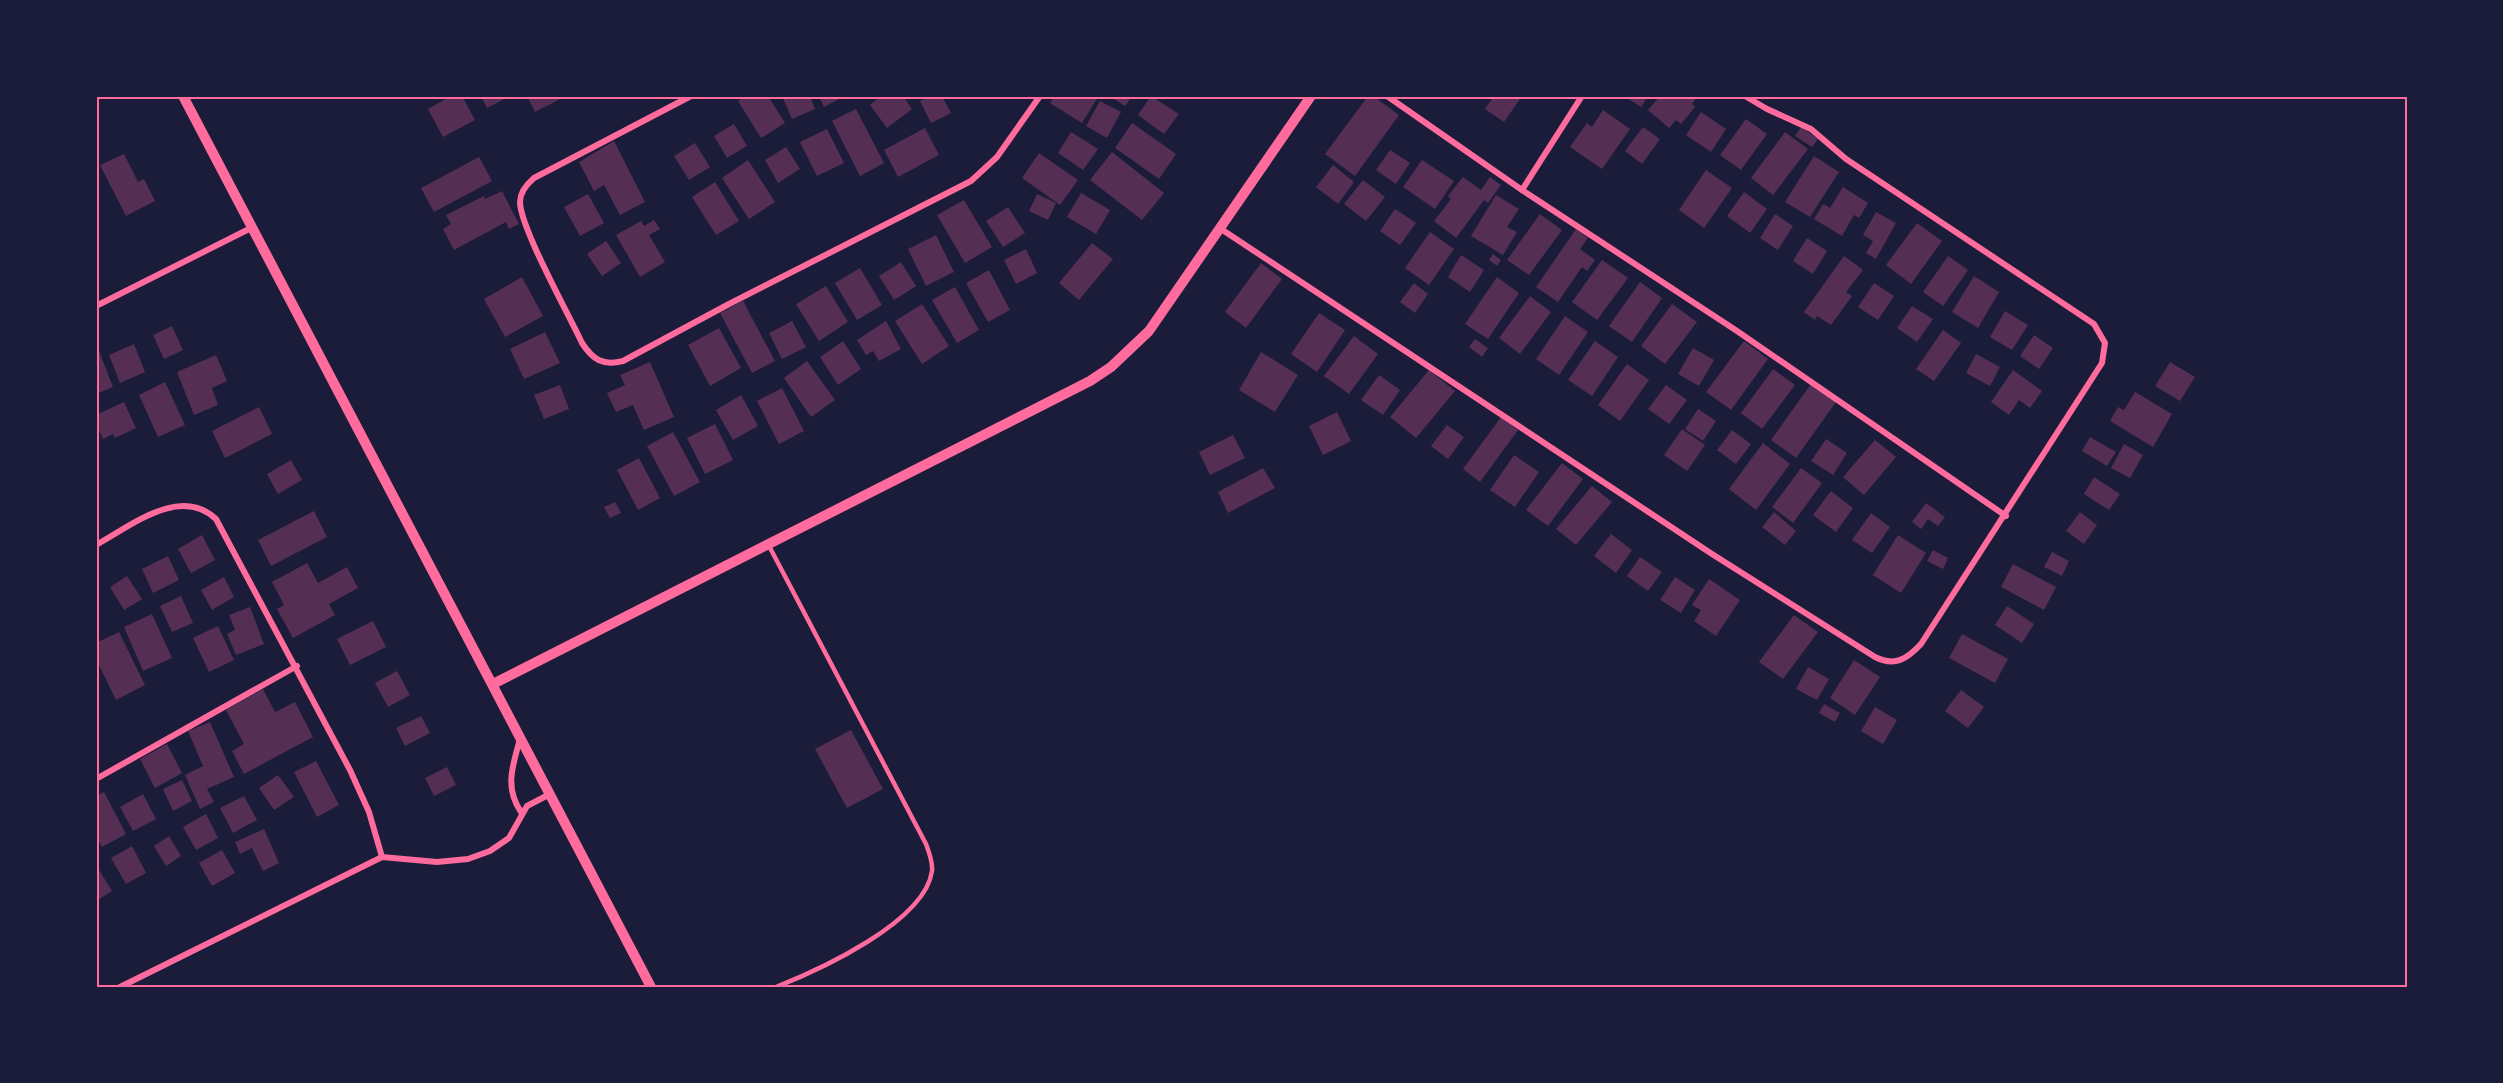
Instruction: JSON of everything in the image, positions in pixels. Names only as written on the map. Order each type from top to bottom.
[{"type":"street","points":[[183,96],[651,987]]},
{"type":"street","points":[[691,96],[534,178],[525,187],[520,200],[526,224],[582,343],[590,356],[600,362],[611,364],[623,361],[729,304],[971,181],[997,157],[1040,96]]},
{"type":"street","points":[[493,684],[1090,381],[1111,367],[1149,331],[1311,96]]},
{"type":"street","points":[[1387,96],[1522,189],[1737,331],[2006,516]]},
{"type":"street","points":[[1522,189],[1582,96]]},
{"type":"street","points":[[1221,229],[1712,554],[1886,663],[1899,661],[1910,655],[1921,644],[2006,516],[2102,363],[2105,354],[2102,334],[2094,324],[1846,159],[1811,129],[1767,110],[1745,96]]},
{"type":"street","points":[[96,306],[253,227]]},
{"type":"street","points":[[96,545],[172,506],[192,505],[209,512],[216,519],[297,666],[350,770],[369,813],[382,857]]},
{"type":"street","points":[[96,778],[297,666]]},
{"type":"street","points":[[521,738],[510,785],[515,803],[521,812]]},
{"type":"street","points":[[120,987],[382,857],[437,862],[474,857],[504,843],[521,812],[534,801],[550,794]]},
{"type":"lane","points":[[768,544],[926,844],[932,868],[920,896],[892,926],[846,954],[777,987]]},
{"type":"building","points":[[451,96],[462,96],[475,120],[443,137],[428,109]]},
{"type":"building","points":[[481,96],[510,96],[487,108]]},
{"type":"building","points":[[527,96],[566,96],[535,112]]},
{"type":"building","points":[[746,96],[768,96],[785,123],[761,138],[738,101]]},
{"type":"building","points":[[782,96],[810,96],[815,109],[792,119]]},
{"type":"building","points":[[819,96],[845,96],[824,107]]},
{"type":"building","points":[[881,96],[903,96],[912,109],[887,128],[870,105]]},
{"type":"building","points":[[930,96],[942,96],[951,113],[931,123],[920,101]]},
{"type":"building","points":[[1055,96],[1098,97],[1082,123],[1050,103]]},
{"type":"building","points":[[1109,96],[1132,96],[1125,106]]},
{"type":"building","points":[[1151,96],[1179,114],[1164,134],[1138,115]]},
{"type":"building","points":[[1368,96],[1373,96],[1399,115],[1355,176],[1325,154]]},
{"type":"building","points":[[1494,96],[1522,96],[1504,122],[1485,109]]},
{"type":"building","points":[[1624,96],[1648,96],[1641,107]]},
{"type":"building","points":[[1660,96],[1698,96],[1692,104],[1695,107],[1681,124],[1676,120],[1669,128],[1648,110]]},
{"type":"building","points":[[1100,101],[1121,112],[1107,138],[1086,126]]},
{"type":"building","points":[[856,109],[884,163],[860,176],[832,121]]},
{"type":"building","points":[[1603,110],[1630,129],[1602,169],[1570,147],[1587,123],[1592,127]]},
{"type":"building","points":[[1701,112],[1726,129],[1711,152],[1686,135]]},
{"type":"building","points":[[1746,119],[1767,134],[1741,170],[1720,155]]},
{"type":"building","points":[[1132,123],[1176,154],[1159,179],[1115,148]]},
{"type":"building","points":[[734,124],[747,146],[727,158],[714,136]]},
{"type":"building","points":[[1643,127],[1660,139],[1642,164],[1625,151]]},
{"type":"building","points":[[1801,127],[1818,139],[1812,147],[1795,136]]},
{"type":"building","points":[[925,128],[939,155],[898,177],[884,150]]},
{"type":"building","points":[[827,129],[844,163],[817,176],[800,142]]},
{"type":"building","points":[[1071,132],[1098,149],[1083,170],[1058,153]]},
{"type":"building","points":[[1785,132],[1808,149],[1773,195],[1751,178]]},
{"type":"building","points":[[614,141],[645,202],[620,215],[604,185],[594,191],[579,162]]},
{"type":"building","points":[[695,143],[710,167],[689,180],[674,156]]},
{"type":"building","points":[[786,147],[800,169],[778,183],[765,160]]},
{"type":"building","points":[[1390,150],[1410,163],[1396,184],[1376,170]]},
{"type":"building","points":[[1112,152],[1164,193],[1142,220],[1090,180]]},
{"type":"building","points":[[1039,153],[1078,180],[1060,205],[1022,178]]},
{"type":"building","points":[[124,154],[138,182],[144,179],[155,201],[126,216],[100,165]]},
{"type":"building","points":[[1814,156],[1839,172],[1810,217],[1785,202]]},
{"type":"building","points":[[479,157],[492,181],[434,212],[421,188]]},
{"type":"building","points":[[748,160],[775,202],[749,219],[722,178]]},
{"type":"building","points":[[1422,160],[1454,181],[1435,209],[1403,187]]},
{"type":"building","points":[[1333,165],[1354,182],[1338,204],[1316,187]]},
{"type":"building","points":[[1706,170],[1732,188],[1704,228],[1679,210]]},
{"type":"building","points":[[1463,177],[1481,190],[1490,177],[1501,185],[1488,203],[1484,200],[1456,238],[1434,221],[1451,199],[1448,196]]},
{"type":"building","points":[[1363,180],[1385,197],[1366,221],[1344,204]]},
{"type":"building","points":[[715,182],[739,221],[716,235],[692,197]]},
{"type":"building","points":[[1843,187],[1868,203],[1859,218],[1854,215],[1842,236],[1814,219],[1823,204],[1830,208]]},
{"type":"building","points":[[502,191],[519,224],[509,229],[506,222],[454,250],[443,229],[451,224],[446,215],[484,196],[485,199]]},
{"type":"building","points":[[1744,192],[1767,209],[1750,233],[1727,216]]},
{"type":"building","points":[[1081,193],[1110,210],[1096,234],[1067,217]]},
{"type":"building","points":[[588,194],[604,223],[580,236],[564,207]]},
{"type":"building","points":[[1037,194],[1056,203],[1048,220],[1029,211]]},
{"type":"building","points":[[1496,195],[1519,209],[1507,227],[1517,232],[1503,255],[1471,236]]},
{"type":"building","points":[[964,200],[992,247],[965,263],[937,215]]},
{"type":"building","points":[[1008,207],[1025,233],[1003,247],[986,221]]},
{"type":"building","points":[[1395,209],[1416,223],[1400,245],[1380,231]]},
{"type":"building","points":[[1876,212],[1896,223],[1876,259],[1866,253],[1873,241],[1863,235]]},
{"type":"building","points":[[1540,214],[1562,230],[1529,275],[1507,260]]},
{"type":"building","points":[[1775,214],[1793,226],[1778,250],[1760,238]]},
{"type":"building","points":[[654,220],[660,229],[649,235],[665,262],[640,277],[616,235],[641,221],[644,226]]},
{"type":"building","points":[[1917,223],[1942,241],[1911,284],[1886,265]]},
{"type":"building","points":[[1576,229],[1588,238],[1580,249],[1595,260],[1587,271],[1582,267],[1558,302],[1536,287]]},
{"type":"building","points":[[1430,232],[1454,249],[1429,285],[1405,268]]},
{"type":"building","points":[[936,235],[954,272],[926,286],[908,249]]},
{"type":"building","points":[[1807,238],[1827,251],[1813,274],[1793,261]]},
{"type":"building","points":[[606,241],[621,263],[602,276],[587,254]]},
{"type":"building","points":[[1092,243],[1113,259],[1079,300],[1059,283]]},
{"type":"building","points":[[1026,249],[1037,273],[1016,284],[1004,260]]},
{"type":"building","points":[[1493,254],[1501,260],[1497,266],[1489,260]]},
{"type":"building","points":[[1461,255],[1484,270],[1470,292],[1448,277]]},
{"type":"building","points":[[1844,256],[1863,270],[1846,292],[1852,296],[1831,325],[1817,316],[1815,320],[1804,312]]},
{"type":"building","points":[[1948,256],[1968,270],[1943,306],[1923,292]]},
{"type":"building","points":[[1602,260],[1628,278],[1597,320],[1572,302]]},
{"type":"building","points":[[901,262],[916,286],[894,300],[879,276]]},
{"type":"building","points":[[1261,263],[1282,279],[1246,328],[1225,312]]},
{"type":"building","points":[[860,268],[882,305],[857,320],[835,283]]},
{"type":"building","points":[[989,270],[1010,310],[988,322],[966,283]]},
{"type":"building","points":[[1974,276],[1999,292],[1978,328],[1952,312]]},
{"type":"building","points":[[522,277],[543,316],[505,337],[484,299]]},
{"type":"building","points":[[1497,277],[1519,293],[1488,339],[1465,324]]},
{"type":"building","points":[[1640,282],[1662,298],[1632,342],[1609,326]]},
{"type":"building","points":[[1414,283],[1428,294],[1415,313],[1400,302]]},
{"type":"building","points":[[1874,283],[1894,296],[1878,320],[1858,307]]},
{"type":"building","points":[[826,286],[848,322],[819,341],[796,304]]},
{"type":"building","points":[[955,287],[979,330],[957,343],[932,300]]},
{"type":"building","points":[[1530,296],[1551,312],[1520,354],[1499,338]]},
{"type":"building","points":[[743,301],[775,361],[752,373],[720,313]]},
{"type":"building","points":[[922,304],[949,346],[922,364],[895,321]]},
{"type":"building","points":[[1672,304],[1697,322],[1665,364],[1641,346]]},
{"type":"building","points":[[1912,306],[1933,319],[1917,342],[1897,328]]},
{"type":"building","points":[[2005,311],[2028,325],[2012,350],[1990,337]]},
{"type":"building","points":[[1319,313],[1345,330],[1317,372],[1291,354]]},
{"type":"building","points":[[1565,316],[1588,332],[1559,375],[1536,359]]},
{"type":"building","points":[[792,321],[806,347],[782,359],[769,333]]},
{"type":"building","points":[[886,321],[901,349],[879,361],[873,351],[866,355],[857,340]]},
{"type":"building","points":[[172,326],[183,350],[164,359],[153,335]]},
{"type":"building","points":[[719,328],[741,368],[710,386],[688,345]]},
{"type":"building","points":[[1943,330],[1961,343],[1934,381],[1916,369]]},
{"type":"building","points":[[545,332],[560,363],[524,379],[510,349]]},
{"type":"building","points":[[2034,335],[2053,348],[2039,369],[2020,356]]},
{"type":"building","points":[[1354,336],[1378,354],[1349,394],[1324,376]]},
{"type":"building","points":[[1475,339],[1488,348],[1482,357],[1469,347]]},
{"type":"building","points":[[843,341],[861,369],[838,385],[820,357]]},
{"type":"building","points":[[1595,341],[1618,357],[1592,396],[1568,380]]},
{"type":"building","points":[[1744,341],[1768,359],[1731,410],[1706,392]]},
{"type":"building","points":[[96,343],[113,387],[96,394]]},
{"type":"building","points":[[134,344],[145,372],[120,383],[109,355]]},
{"type":"building","points":[[1693,348],[1714,360],[1699,386],[1678,374]]},
{"type":"building","points":[[1261,352],[1298,375],[1275,412],[1239,390]]},
{"type":"building","points":[[1976,354],[2000,367],[1990,386],[1966,373]]},
{"type":"building","points":[[216,355],[227,381],[212,388],[218,405],[194,415],[177,372]]},
{"type":"building","points":[[807,361],[835,400],[811,417],[784,378]]},
{"type":"building","points":[[650,362],[674,417],[644,430],[633,405],[616,412],[607,393],[625,385],[620,375]]},
{"type":"building","points":[[2170,362],[2195,377],[2180,401],[2155,386]]},
{"type":"building","points":[[1627,364],[1649,380],[1620,421],[1598,405]]},
{"type":"building","points":[[1773,369],[1795,385],[1762,429],[1741,413]]},
{"type":"building","points":[[1429,370],[1455,391],[1416,438],[1390,417]]},
{"type":"building","points":[[2013,370],[2042,391],[2030,408],[2019,400],[2009,415],[1991,402]]},
{"type":"building","points":[[1379,375],[1400,390],[1383,415],[1361,400]]},
{"type":"building","points":[[165,382],[185,425],[158,437],[139,395]]},
{"type":"building","points":[[1811,384],[1836,402],[1796,458],[1771,440]]},
{"type":"building","points":[[560,385],[569,409],[544,419],[534,395]]},
{"type":"building","points":[[1666,385],[1687,400],[1669,424],[1648,409]]},
{"type":"building","points":[[782,388],[804,431],[779,444],[757,401]]},
{"type":"building","points":[[2135,392],[2172,414],[2153,447],[2110,421],[2118,407],[2124,410]]},
{"type":"building","points":[[741,395],[758,426],[733,440],[716,410]]},
{"type":"building","points":[[124,402],[136,428],[115,438],[113,434],[103,439],[96,424],[96,415]]},
{"type":"building","points":[[259,407],[272,434],[225,458],[212,431]]},
{"type":"building","points":[[1698,409],[1716,421],[1703,441],[1685,429]]},
{"type":"building","points":[[1337,412],[1351,441],[1323,455],[1309,426]]},
{"type":"building","points":[[1501,417],[1518,430],[1480,482],[1463,469]]},
{"type":"building","points":[[715,424],[733,460],[705,474],[687,438]]},
{"type":"building","points":[[1447,425],[1464,437],[1448,459],[1431,446]]},
{"type":"building","points":[[1682,429],[1705,445],[1687,471],[1664,455]]},
{"type":"building","points":[[1732,430],[1751,444],[1736,464],[1717,450]]},
{"type":"building","points":[[673,432],[700,482],[674,496],[647,446]]},
{"type":"building","points":[[1233,435],[1245,458],[1210,475],[1199,452]]},
{"type":"building","points":[[2090,437],[2116,452],[2107,466],[2082,451]]},
{"type":"building","points":[[1826,439],[1847,453],[1833,475],[1811,461]]},
{"type":"building","points":[[1875,440],[1896,457],[1864,495],[1843,477]]},
{"type":"building","points":[[1763,443],[1790,464],[1756,510],[1729,489]]},
{"type":"building","points":[[2124,444],[2143,455],[2130,478],[2111,468]]},
{"type":"building","points":[[1514,455],[1539,472],[1515,507],[1490,490]]},
{"type":"building","points":[[639,458],[660,498],[638,510],[617,470]]},
{"type":"building","points":[[291,460],[302,480],[278,494],[267,474]]},
{"type":"building","points":[[1562,463],[1583,479],[1548,526],[1526,510]]},
{"type":"building","points":[[1263,468],[1275,488],[1228,513],[1218,492]]},
{"type":"building","points":[[1801,468],[1822,483],[1793,523],[1772,507]]},
{"type":"building","points":[[2094,477],[2120,494],[2109,510],[2084,494]]},
{"type":"building","points":[[1592,486],[1612,502],[1576,545],[1556,529]]},
{"type":"building","points":[[1831,491],[1853,508],[1836,532],[1813,515]]},
{"type":"building","points":[[615,502],[621,513],[610,518],[604,507]]},
{"type":"building","points":[[1926,503],[1945,517],[1938,526],[1928,519],[1921,529],[1912,522]]},
{"type":"building","points":[[314,511],[327,537],[271,566],[258,540]]},
{"type":"building","points":[[1774,512],[1796,531],[1785,545],[1762,527]]},
{"type":"building","points":[[2080,512],[2097,525],[2084,544],[2066,531]]},
{"type":"building","points":[[1871,513],[1890,527],[1872,553],[1852,540]]},
{"type":"building","points":[[1611,534],[1632,550],[1616,573],[1594,556]]},
{"type":"building","points":[[202,535],[215,560],[191,573],[178,549]]},
{"type":"building","points":[[1898,535],[1926,553],[1901,593],[1873,575]]},
{"type":"building","points":[[1933,550],[1948,558],[1943,569],[1927,561]]},
{"type":"building","points":[[2052,552],[2069,561],[2062,576],[2044,567]]},
{"type":"building","points":[[168,556],[179,580],[153,593],[142,569]]},
{"type":"building","points":[[1640,557],[1662,572],[1648,591],[1627,576]]},
{"type":"building","points":[[307,563],[318,583],[347,567],[358,588],[329,604],[335,615],[293,638],[277,609],[284,605],[272,582]]},
{"type":"building","points":[[2013,564],[2056,587],[2044,610],[2001,587]]},
{"type":"building","points":[[127,576],[142,599],[124,610],[110,587]]},
{"type":"building","points":[[224,577],[234,597],[212,610],[201,590]]},
{"type":"building","points":[[1675,577],[1695,590],[1681,613],[1660,600]]},
{"type":"building","points":[[1709,579],[1740,600],[1716,636],[1694,621],[1701,610],[1692,605]]},
{"type":"building","points":[[181,596],[193,623],[172,632],[160,606]]},
{"type":"building","points":[[2007,606],[2034,624],[2022,643],[1995,625]]},
{"type":"building","points":[[250,607],[264,644],[236,655],[227,634],[235,630],[229,615]]},
{"type":"building","points":[[152,614],[172,658],[143,671],[124,627]]},
{"type":"building","points":[[1794,615],[1818,632],[1783,679],[1759,662]]},
{"type":"building","points":[[373,621],[386,647],[350,665],[337,639]]},
{"type":"building","points":[[218,626],[234,660],[209,672],[193,638]]},
{"type":"building","points":[[119,632],[145,685],[116,700],[96,659],[96,643]]},
{"type":"building","points":[[1962,634],[2008,659],[1995,683],[1949,658]]},
{"type":"building","points":[[1854,660],[1880,677],[1855,715],[1830,698]]},
{"type":"building","points":[[1808,667],[1829,679],[1817,700],[1796,689]]},
{"type":"building","points":[[397,671],[410,695],[388,707],[375,683]]},
{"type":"building","points":[[263,689],[275,712],[295,702],[313,737],[244,774],[232,751],[244,744],[226,710]]},
{"type":"building","points":[[1961,690],[1984,707],[1968,728],[1945,711]]},
{"type":"building","points":[[1824,704],[1840,713],[1835,722],[1819,713]]},
{"type":"building","points":[[1875,707],[1897,720],[1883,744],[1861,731]]},
{"type":"building","points":[[421,716],[430,733],[405,746],[396,728]]},
{"type":"building","points":[[210,722],[234,777],[207,789],[214,802],[200,809],[185,775],[203,766],[188,731]]},
{"type":"building","points":[[851,730],[883,789],[847,808],[815,749]]},
{"type":"building","points":[[167,744],[182,773],[155,788],[140,759]]},
{"type":"building","points":[[316,761],[339,805],[317,817],[294,772]]},
{"type":"building","points":[[447,767],[456,785],[434,796],[425,778]]},
{"type":"building","points":[[278,775],[294,797],[274,810],[259,788]]},
{"type":"building","points":[[182,780],[192,801],[173,811],[163,789]]},
{"type":"building","points":[[104,792],[126,834],[102,847],[96,836],[96,796]]},
{"type":"building","points":[[143,794],[156,819],[133,831],[120,807]]},
{"type":"building","points":[[244,796],[257,820],[233,833],[220,808]]},
{"type":"building","points":[[206,814],[218,838],[196,850],[183,827]]},
{"type":"building","points":[[264,829],[279,863],[263,871],[252,848],[240,854],[235,842]]},
{"type":"building","points":[[169,836],[181,856],[166,866],[154,846]]},
{"type":"building","points":[[132,846],[146,873],[126,884],[111,858]]},
{"type":"building","points":[[222,850],[235,873],[212,886],[199,863]]},
{"type":"building","points":[[96,865],[112,891],[98,900],[96,896]]}]
